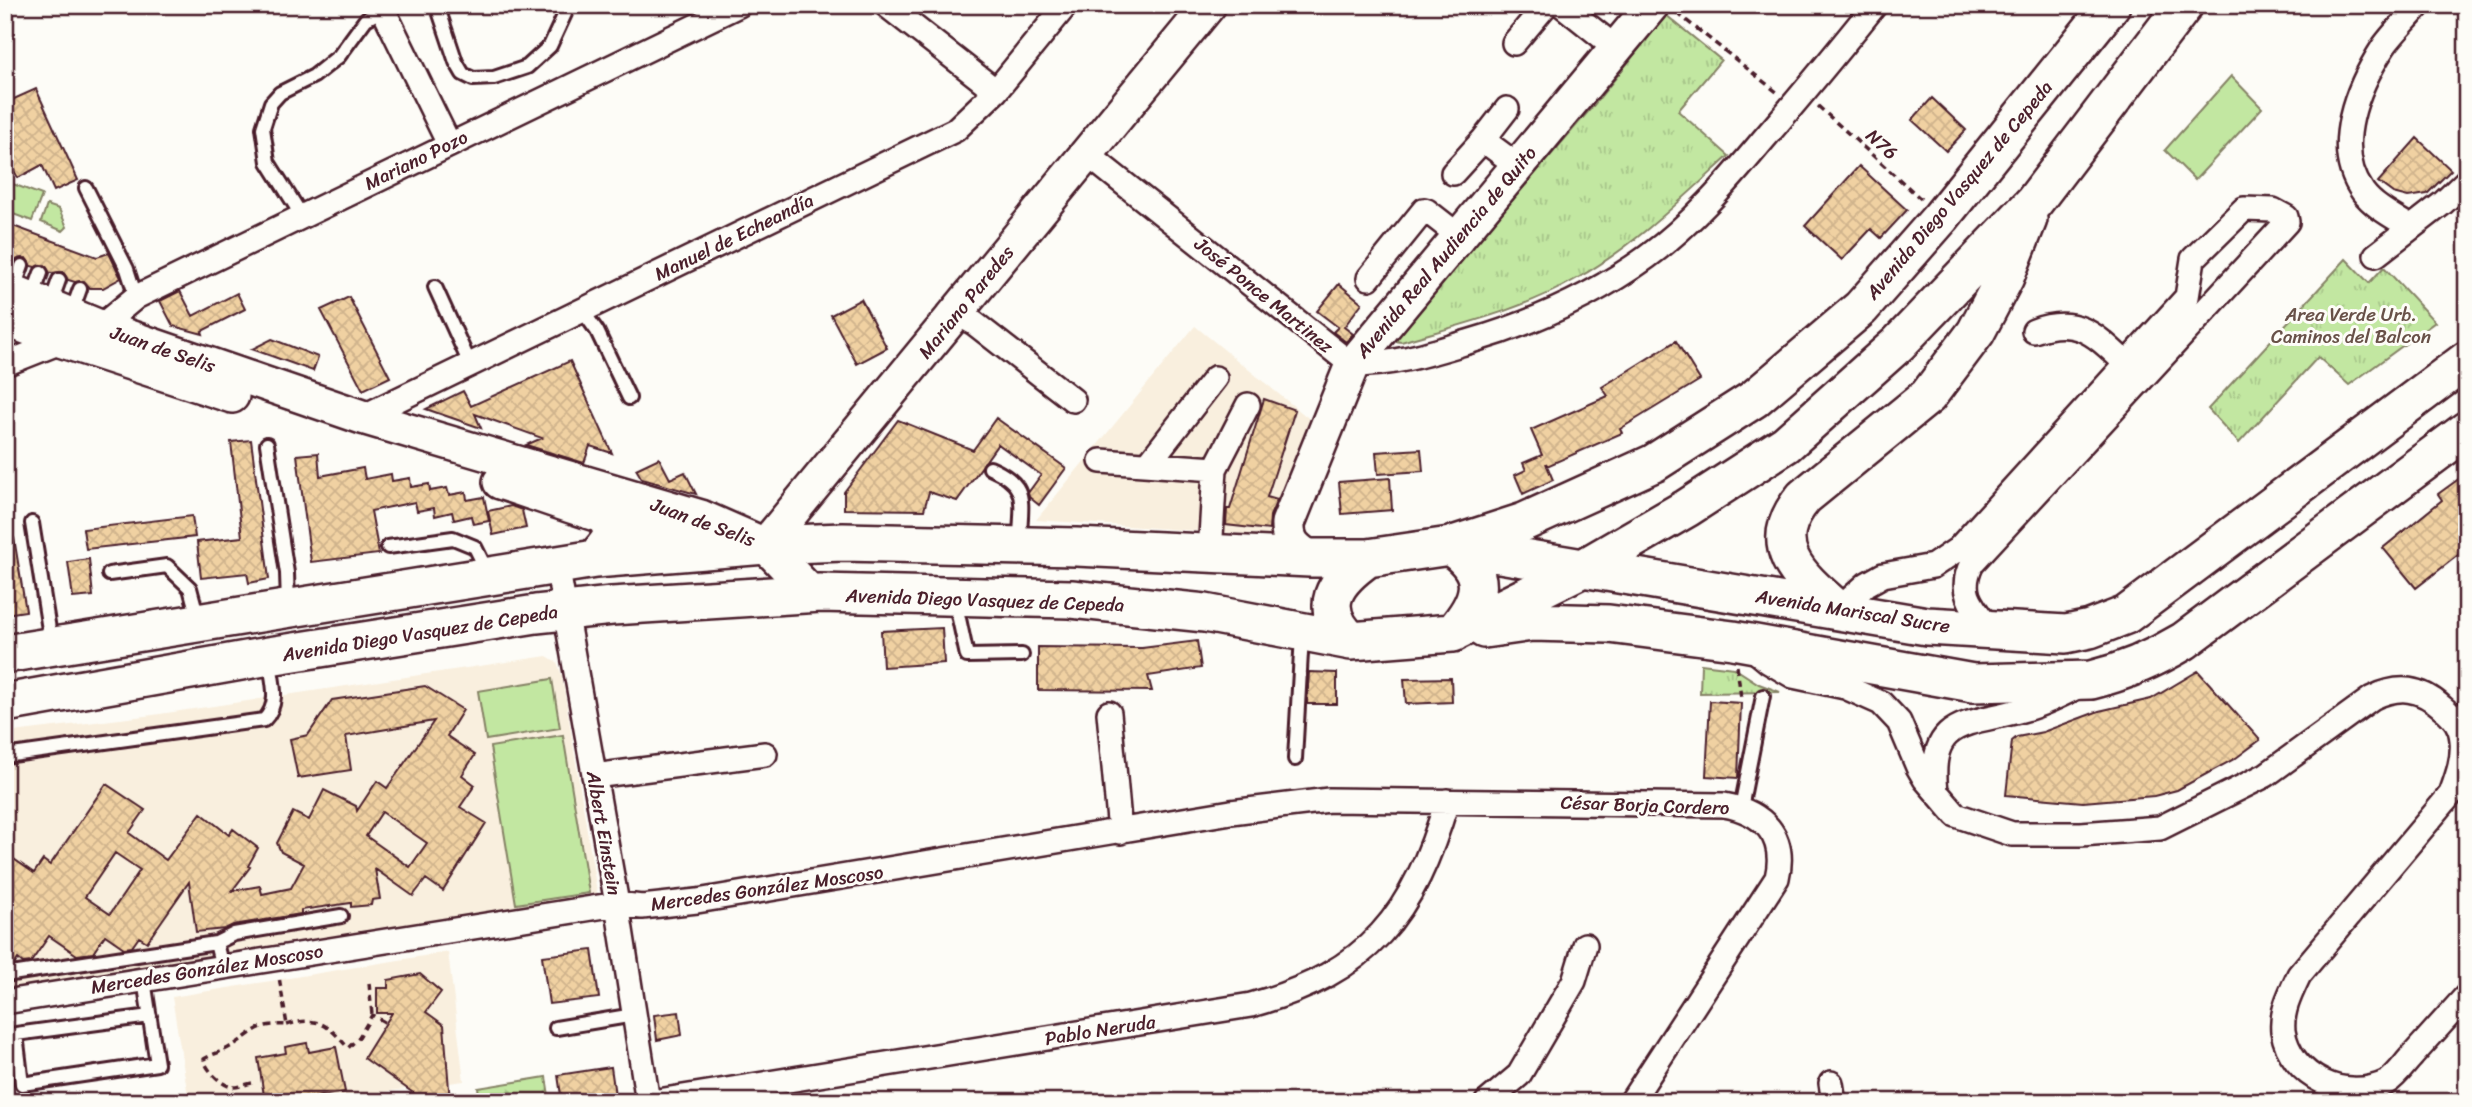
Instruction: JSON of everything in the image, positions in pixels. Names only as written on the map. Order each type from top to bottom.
[{"type":"main road","name":"Mariano Paredes","points":[[765,545],[1209,5]]},
{"type":"main road","name":"Avenida Real Audiencia de Quito","points":[[1310,558],[1289,541],[1288,523],[1352,365],[1652,5]]},
{"type":"main road","name":"Avenida Diego Vasquez de Cepeda","points":[[5,654],[595,559],[765,545],[843,542],[1368,558],[1450,545],[1524,522],[1654,463],[1754,399],[1861,308],[1941,217],[2111,5]]},
{"type":"main road","name":"Avenida Diego Vasquez de Cepeda","points":[[5,703],[269,656],[565,611],[812,594],[1071,599],[1205,613],[1351,640],[1452,634],[1585,567],[1687,508],[1786,444],[1898,344],[2034,202],[2184,5]]},
{"type":"main road","points":[[1838,610],[1810,586],[1789,559],[1786,539],[1793,512],[1804,497],[1928,396],[1976,332],[2005,277],[2034,202]]},
{"type":"main road","name":"Juan de Selis","points":[[45,299],[362,417],[606,517],[693,540],[765,545]]},
{"type":"main road","name":"Juan de Selis","points":[[45,299],[494,469],[701,517],[765,545]]},
{"type":"main road","name":"Avenida Mariscal Sucre","points":[[1450,545],[1927,626],[2066,634],[2090,629],[2126,615],[2467,360]]},
{"type":"main road","points":[[1452,634],[1532,622],[1609,624],[1746,642],[1973,683],[2091,680],[2153,659],[2184,641],[2467,430]]},
{"type":"main road","points":[[595,559],[611,540],[612,527],[606,517]]},
{"type":"main road","points":[[765,545],[812,594]]},
{"type":"main road","points":[[1450,545],[1465,556],[1474,568],[1479,587],[1466,618],[1452,634]]},
{"type":"main road","points":[[1351,640],[1334,621],[1332,597],[1338,584],[1350,571],[1368,558]]},
{"type":"street","name":"Mariano Pozo","points":[[5,364],[45,299],[136,297],[739,5]]},
{"type":"street","points":[[886,5],[996,91]]},
{"type":"street","name":"Manuel de Echeandía","points":[[362,417],[955,130],[996,91],[1066,5]]},
{"type":"street","points":[[1514,43],[1546,5]]},
{"type":"street","points":[[1562,5],[1616,48]]},
{"type":"street","name":"José Ponce Martinez","points":[[1087,154],[1352,365],[1404,361],[1485,337],[1546,313],[1614,279],[1648,257],[1709,203],[1875,5]]},
{"type":"street","points":[[2410,228],[2364,193],[2353,175],[2348,149],[2351,122],[2369,73],[2385,45],[2419,5]]},
{"type":"street","points":[[382,7],[449,144]]},
{"type":"street","points":[[1453,173],[1507,109]]},
{"type":"street","points":[[1483,140],[1518,166]]},
{"type":"street","points":[[2376,255],[2467,180]]},
{"type":"street","points":[[1838,610],[1867,584],[1883,575],[1922,570],[1951,556],[2006,511],[2134,370],[2187,296],[2193,259],[2244,209],[2273,209],[2286,217],[2287,222],[2204,313],[2134,370]]},
{"type":"street","points":[[1369,278],[1424,210],[1459,236]]},
{"type":"street","points":[[2187,296],[2204,313]]},
{"type":"street","points":[[956,313],[974,323],[1073,400]]},
{"type":"street","points":[[2034,331],[2061,324],[2072,325],[2100,340],[2134,370]]},
{"type":"street","points":[[1149,464],[1215,378]]},
{"type":"street","points":[[1210,554],[1215,469],[1248,405]]},
{"type":"street","points":[[1101,461],[1215,469]]},
{"type":"street","points":[[1991,630],[1968,600],[1964,580],[1972,562],[2006,511]]},
{"type":"street","name":"Albert Einstein","points":[[557,565],[650,1102]]},
{"type":"street","points":[[1746,642],[1769,662],[1793,676],[1845,687],[1881,703],[1899,722],[1917,767],[1956,815],[2012,834],[2081,834],[2160,828],[2266,775],[2372,698],[2388,691],[2410,690],[2461,710],[2460,768],[2451,794],[2299,975],[2287,1000],[2283,1029],[2290,1053],[2300,1067],[2314,1078],[2345,1089],[2369,1089],[2390,1080],[2467,995]]},
{"type":"street","points":[[1936,791],[1933,771],[1935,757],[1938,747],[1952,730],[1974,720],[2034,707],[2091,680]]},
{"type":"street","points":[[1108,713],[1121,832]]},
{"type":"street","points":[[594,776],[765,754]]},
{"type":"street","name":"Mercedes González Moscoso","points":[[5,1002],[617,904],[642,907],[697,901],[1231,812],[1329,800],[1447,801]]},
{"type":"street","name":"César Borja Cordero","points":[[1447,801],[1724,805],[1741,808],[1762,820],[1769,829],[1779,856],[1777,878],[1772,888],[1631,1102]]},
{"type":"street","name":"Pablo Neruda","points":[[650,1102],[1238,1008],[1288,995],[1320,981],[1349,961],[1379,936],[1402,909],[1433,847],[1447,801]]},
{"type":"street","points":[[1487,1102],[1518,1075],[1574,981],[1585,944]]},
{"type":"lane","points":[[437,5],[456,62],[463,74],[473,79],[494,78],[527,67],[550,46],[569,5]]},
{"type":"lane","points":[[302,216],[268,162],[263,128],[271,103],[280,93],[314,76],[339,56],[366,19],[382,7]]},
{"type":"lane","points":[[86,188],[127,269],[136,297]]},
{"type":"lane","points":[[435,287],[470,364]]},
{"type":"lane","points":[[582,310],[597,331],[629,398]]},
{"type":"lane","points":[[267,444],[287,573],[288,608]]},
{"type":"lane","points":[[990,468],[1016,482],[1020,490],[1020,546]]},
{"type":"lane","points":[[32,523],[52,646]]},
{"type":"lane","points":[[388,547],[453,538],[475,547],[489,576]]},
{"type":"lane","points":[[109,574],[167,566],[191,588],[199,623]]},
{"type":"lane","points":[[955,596],[967,656],[1022,655]]},
{"type":"lane","points":[[1295,759],[1303,632]]},
{"type":"lane","points":[[5,756],[264,720],[271,714],[275,704],[269,656]]},
{"type":"lane","points":[[1741,808],[1763,695]]},
{"type":"lane","points":[[5,975],[216,943],[234,934],[341,916]]},
{"type":"lane","points":[[216,943],[222,967]]},
{"type":"lane","points":[[144,980],[157,1063],[22,1084],[16,1034],[149,1016]]},
{"type":"lane","points":[[556,1028],[634,1015]]},
{"type":"path","name":"N76","points":[[1668,5],[1798,99],[1941,217]]},
{"type":"path","points":[[276,958],[287,1025]]},
{"type":"path","points":[[252,1083],[228,1086],[207,1069],[204,1059],[226,1050],[251,1031],[261,1027],[310,1022],[335,1031],[348,1048],[359,1037],[372,1015],[369,983]]},
{"type":"path","points":[[372,1015],[388,1024]]},
{"type":"shaded area","points":[[1195,326],[1312,421],[1274,536],[1036,520]]},
{"type":"shaded area","points":[[547,656],[557,662],[562,676],[597,892],[595,897],[5,989],[5,733],[153,715]]},
{"type":"shaded area","points":[[448,952],[464,1081],[310,1102],[189,1102],[172,997]]},
{"type":"green space","points":[[1666,15],[1721,60],[1678,111],[1729,156],[1637,238],[1576,279],[1534,300],[1490,316],[1401,342],[1396,341],[1394,338],[1593,106]]},
{"type":"green space","points":[[2231,76],[2262,108],[2195,180],[2165,150]]},
{"type":"green space","points":[[5,181],[42,195],[32,221],[5,211]]},
{"type":"green space","points":[[47,205],[59,209],[67,227],[63,231],[41,222]]},
{"type":"green space","name":"Area Verde Urb. Caminos del Balcon","points":[[2346,259],[2369,283],[2384,267],[2435,322],[2349,385],[2318,357],[2239,443],[2208,409]]},
{"type":"green space","points":[[1701,664],[1734,668],[1759,684],[1780,692],[1700,693]]},
{"type":"green space","points":[[552,679],[560,728],[486,740],[478,691]]},
{"type":"green space","points":[[563,735],[589,893],[516,904],[490,747]]},
{"type":"green space","points":[[546,1077],[550,1102],[480,1102],[478,1088]]},
{"type":"building","points":[[36,89],[78,180],[54,191],[42,165],[18,178],[5,154],[5,103]]},
{"type":"building","points":[[1932,98],[1966,130],[1946,151],[1912,120]]},
{"type":"building","points":[[2417,138],[2451,170],[2427,194],[2408,197],[2393,193],[2378,182]]},
{"type":"building","points":[[1859,166],[1907,210],[1881,238],[1871,229],[1842,260],[1805,226]]},
{"type":"building","points":[[5,223],[97,257],[109,253],[121,278],[103,288],[90,288],[84,281],[68,280],[63,272],[50,273],[45,265],[35,267],[31,266],[26,258],[16,260],[5,256]]},
{"type":"building","points":[[1339,284],[1362,303],[1344,327],[1353,334],[1346,342],[1333,332],[1338,327],[1317,311]]},
{"type":"building","points":[[180,291],[193,316],[237,293],[245,309],[202,331],[203,334],[173,326],[160,301]]},
{"type":"building","points":[[349,297],[390,377],[363,390],[321,310]]},
{"type":"building","points":[[861,299],[887,348],[857,364],[831,315]]},
{"type":"building","points":[[272,339],[318,357],[313,371],[252,349]]},
{"type":"building","points":[[1676,341],[1700,380],[1620,429],[1622,433],[1547,466],[1553,480],[1523,494],[1515,475],[1526,470],[1523,463],[1542,455],[1531,430],[1608,396],[1602,387]]},
{"type":"building","points":[[570,361],[612,453],[590,446],[584,463],[526,445],[542,438],[475,414],[481,428],[426,409],[463,391],[471,406]]},
{"type":"building","points":[[1264,399],[1295,410],[1267,497],[1277,500],[1270,516],[1269,530],[1226,525],[1227,509],[1230,509]]},
{"type":"building","points":[[996,418],[1066,468],[1039,505],[1028,493],[1041,475],[998,444],[957,501],[929,492],[924,510],[844,509],[844,492],[898,420],[973,450]]},
{"type":"building","points":[[251,440],[269,579],[249,583],[247,573],[201,578],[197,542],[242,537],[231,442]]},
{"type":"building","points":[[1421,449],[1423,471],[1378,474],[1376,452]]},
{"type":"building","points":[[318,453],[320,476],[363,468],[365,479],[391,474],[392,481],[410,478],[411,487],[429,484],[430,491],[447,488],[449,495],[466,492],[467,500],[484,497],[489,521],[473,524],[471,516],[454,520],[452,512],[435,516],[434,508],[417,511],[415,502],[371,511],[379,554],[311,562],[297,455]]},
{"type":"building","points":[[659,458],[670,479],[685,472],[696,494],[642,479],[636,469]]},
{"type":"building","points":[[2467,473],[2467,548],[2416,588],[2383,548],[2442,500],[2438,494]]},
{"type":"building","points":[[1390,478],[1392,510],[1342,514],[1339,482]]},
{"type":"building","points":[[511,506],[522,510],[526,528],[493,535],[488,511]]},
{"type":"building","points":[[192,516],[195,537],[86,549],[83,529]]},
{"type":"building","points":[[14,538],[26,611],[5,614],[5,539]]},
{"type":"building","points":[[89,559],[93,596],[73,598],[68,562]]},
{"type":"building","points":[[942,628],[944,663],[883,667],[881,631]]},
{"type":"building","points":[[1197,641],[1201,668],[1148,676],[1152,691],[1038,690],[1038,647],[1142,648]]},
{"type":"building","points":[[2198,671],[2260,740],[2236,758],[2177,790],[2154,796],[2083,802],[2006,795],[2012,741],[2017,737],[2043,732],[2099,711],[2151,699]]},
{"type":"building","points":[[1309,672],[1337,673],[1337,704],[1307,704]]},
{"type":"building","points":[[1451,678],[1452,702],[1406,704],[1404,679]]},
{"type":"building","points":[[425,686],[463,710],[447,736],[475,755],[462,775],[475,785],[460,807],[486,823],[443,891],[426,879],[413,896],[375,869],[380,899],[372,900],[371,905],[351,907],[351,903],[301,910],[301,914],[196,932],[189,882],[147,942],[139,937],[132,947],[124,948],[105,935],[93,953],[77,955],[49,936],[31,962],[23,963],[18,959],[14,965],[5,966],[5,853],[34,873],[43,860],[50,865],[106,784],[145,810],[129,833],[166,860],[201,813],[229,835],[233,829],[258,848],[248,866],[250,867],[232,891],[260,886],[262,894],[291,888],[304,864],[281,852],[277,843],[293,812],[309,820],[324,790],[356,806],[357,811],[377,781],[387,788],[434,721],[346,736],[351,770],[298,778],[290,739],[308,735],[332,700]],"holes":[[[382,812],[427,843],[410,867],[366,836]],[[115,853],[140,870],[110,914],[85,897]]]},
{"type":"building","points":[[1710,701],[1741,703],[1738,778],[1706,776]]},
{"type":"building","points":[[592,950],[599,998],[549,1004],[542,956]]},
{"type":"building","points":[[420,974],[441,992],[426,1012],[444,1025],[450,1102],[426,1102],[364,1058],[392,1013],[377,1013],[377,988],[388,988],[388,980]]},
{"type":"building","points":[[679,1012],[682,1035],[657,1040],[654,1015]]},
{"type":"building","points":[[307,1043],[309,1052],[336,1047],[345,1092],[285,1102],[265,1102],[258,1058],[286,1053],[285,1047]]},
{"type":"building","points":[[611,1067],[616,1102],[562,1102],[558,1075]]}]
